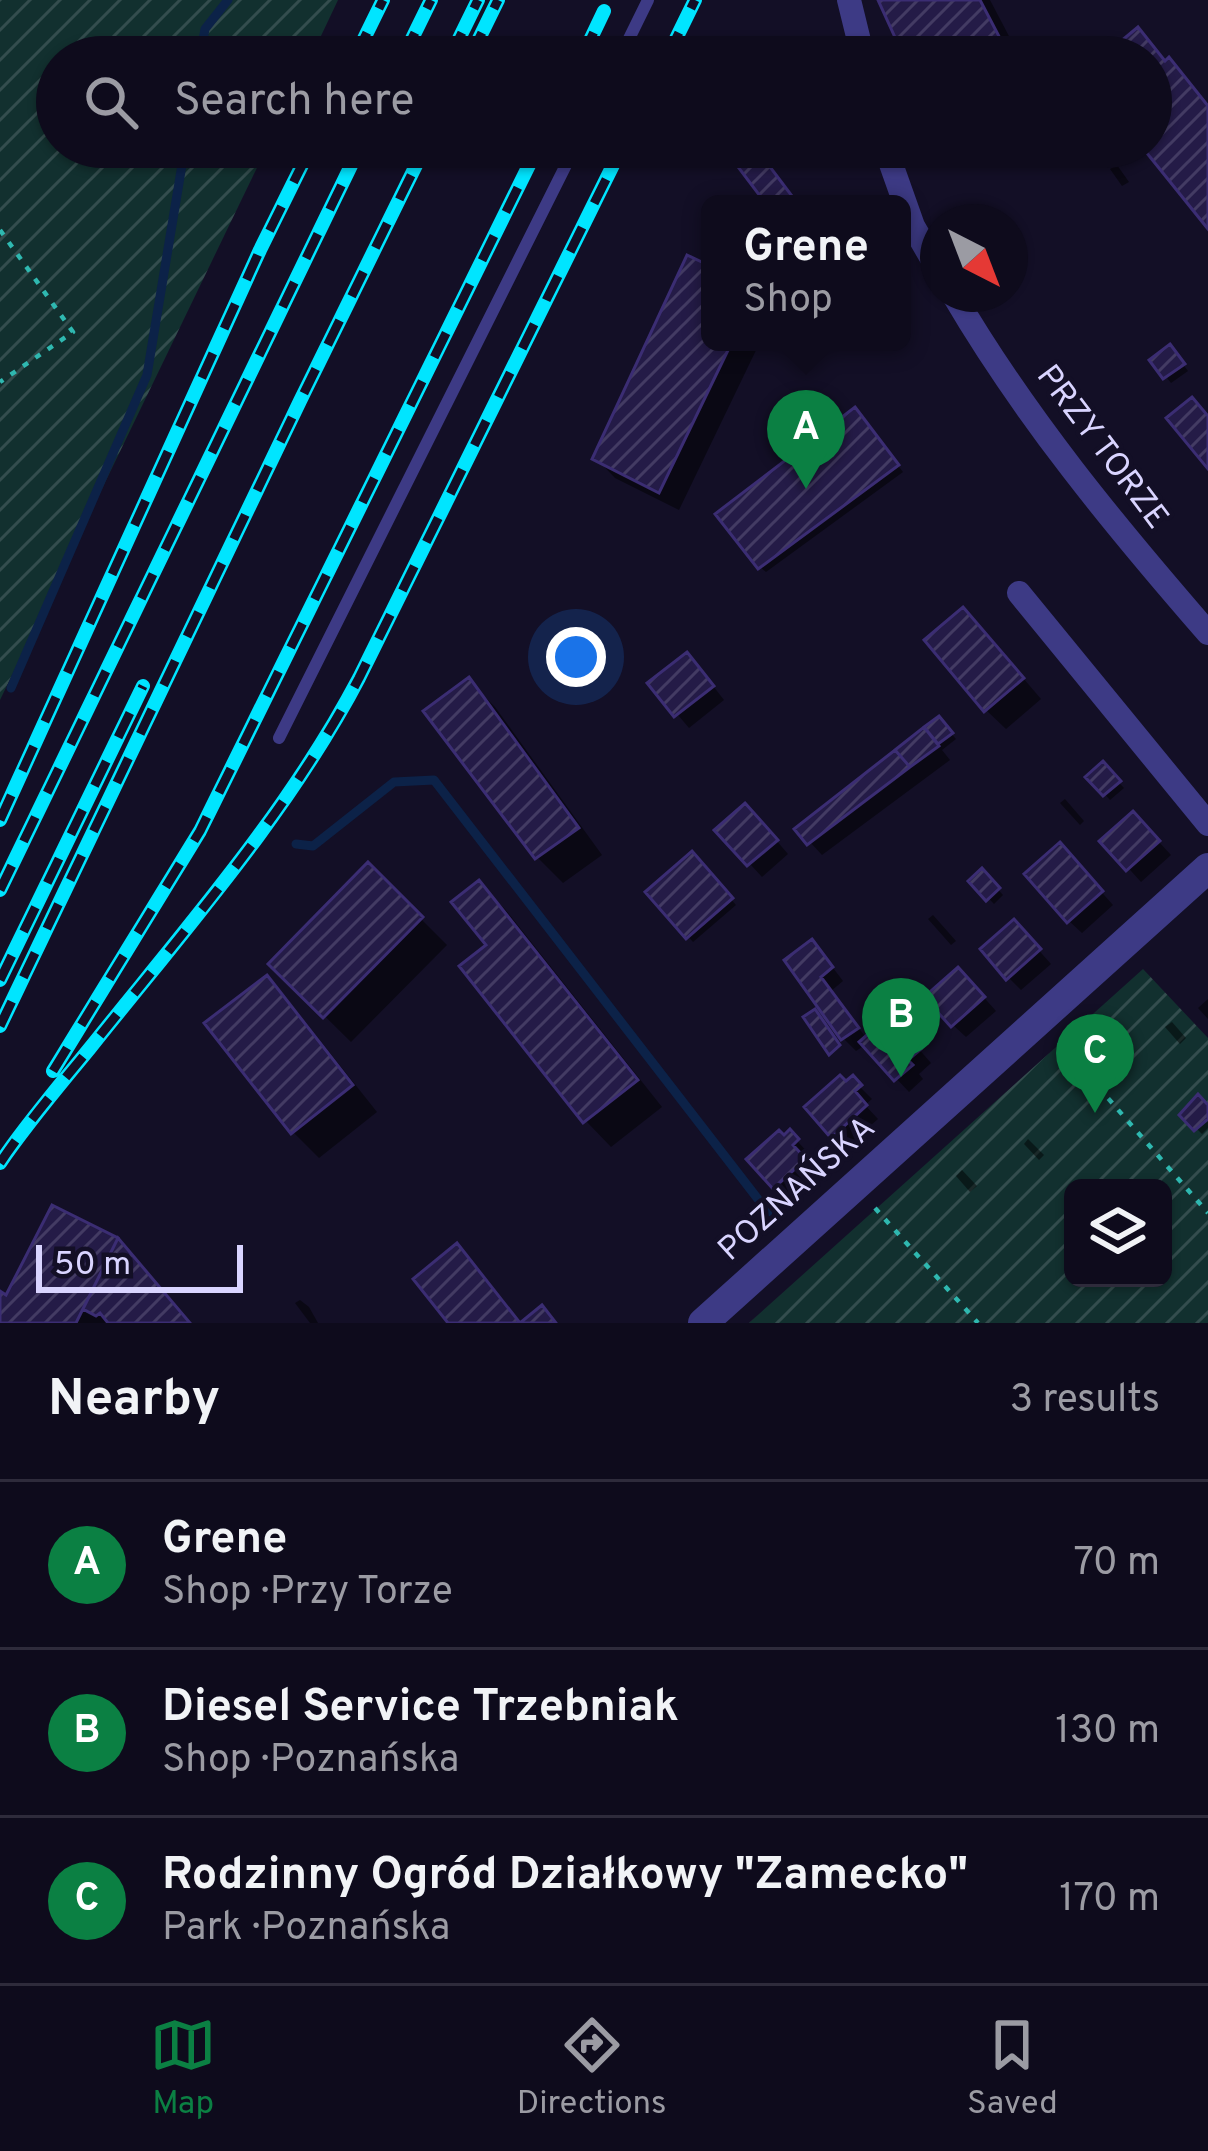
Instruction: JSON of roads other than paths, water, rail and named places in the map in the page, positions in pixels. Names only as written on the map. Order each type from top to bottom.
[{"type":"street","points":[[849,0],[858,36]]},
{"type":"street","name":"PRZY TORZE","points":[[964,312],[1047,438],[1208,634]]},
{"type":"street","points":[[1019,593],[1208,824]]},
{"type":"street","name":"POZNAŃSKA","points":[[703,1323],[1208,868]]},
{"type":"lane","points":[[631,36],[649,0]]},
{"type":"lane","points":[[279,738],[564,168]]},
{"type":"waterway","points":[[204,36],[228,0]]},
{"type":"waterway","points":[[11,688],[147,375],[182,168]]},
{"type":"waterway","points":[[296,844],[313,846],[394,782],[434,780],[768,1212]]},
{"type":"railway","points":[[365,36],[383,0]]},
{"type":"railway","points":[[413,36],[431,0]]},
{"type":"railway","points":[[460,36],[478,0]]},
{"type":"railway","points":[[480,36],[498,0]]},
{"type":"railway","points":[[677,36],[695,0]]},
{"type":"railway","points":[[592,36],[604,11]]},
{"type":"railway","points":[[0,820],[301,168]]},
{"type":"railway","points":[[0,890],[350,168]]},
{"type":"railway","points":[[0,1026],[415,168]]},
{"type":"railway","points":[[53,1071],[200,831],[528,168]]},
{"type":"railway","points":[[0,1163],[234,869],[331,728],[612,168]]},
{"type":"railway","points":[[0,980],[143,686]]},
{"type":"place","name":"Grene","points":[[806,489]]},
{"type":"place","name":"Diesel Service Trzebniak","points":[[901,1077]]},
{"type":"place","name":"Rodzinny Ogród Działkowy \"Zamecko\"","points":[[1095,1113]]}]
